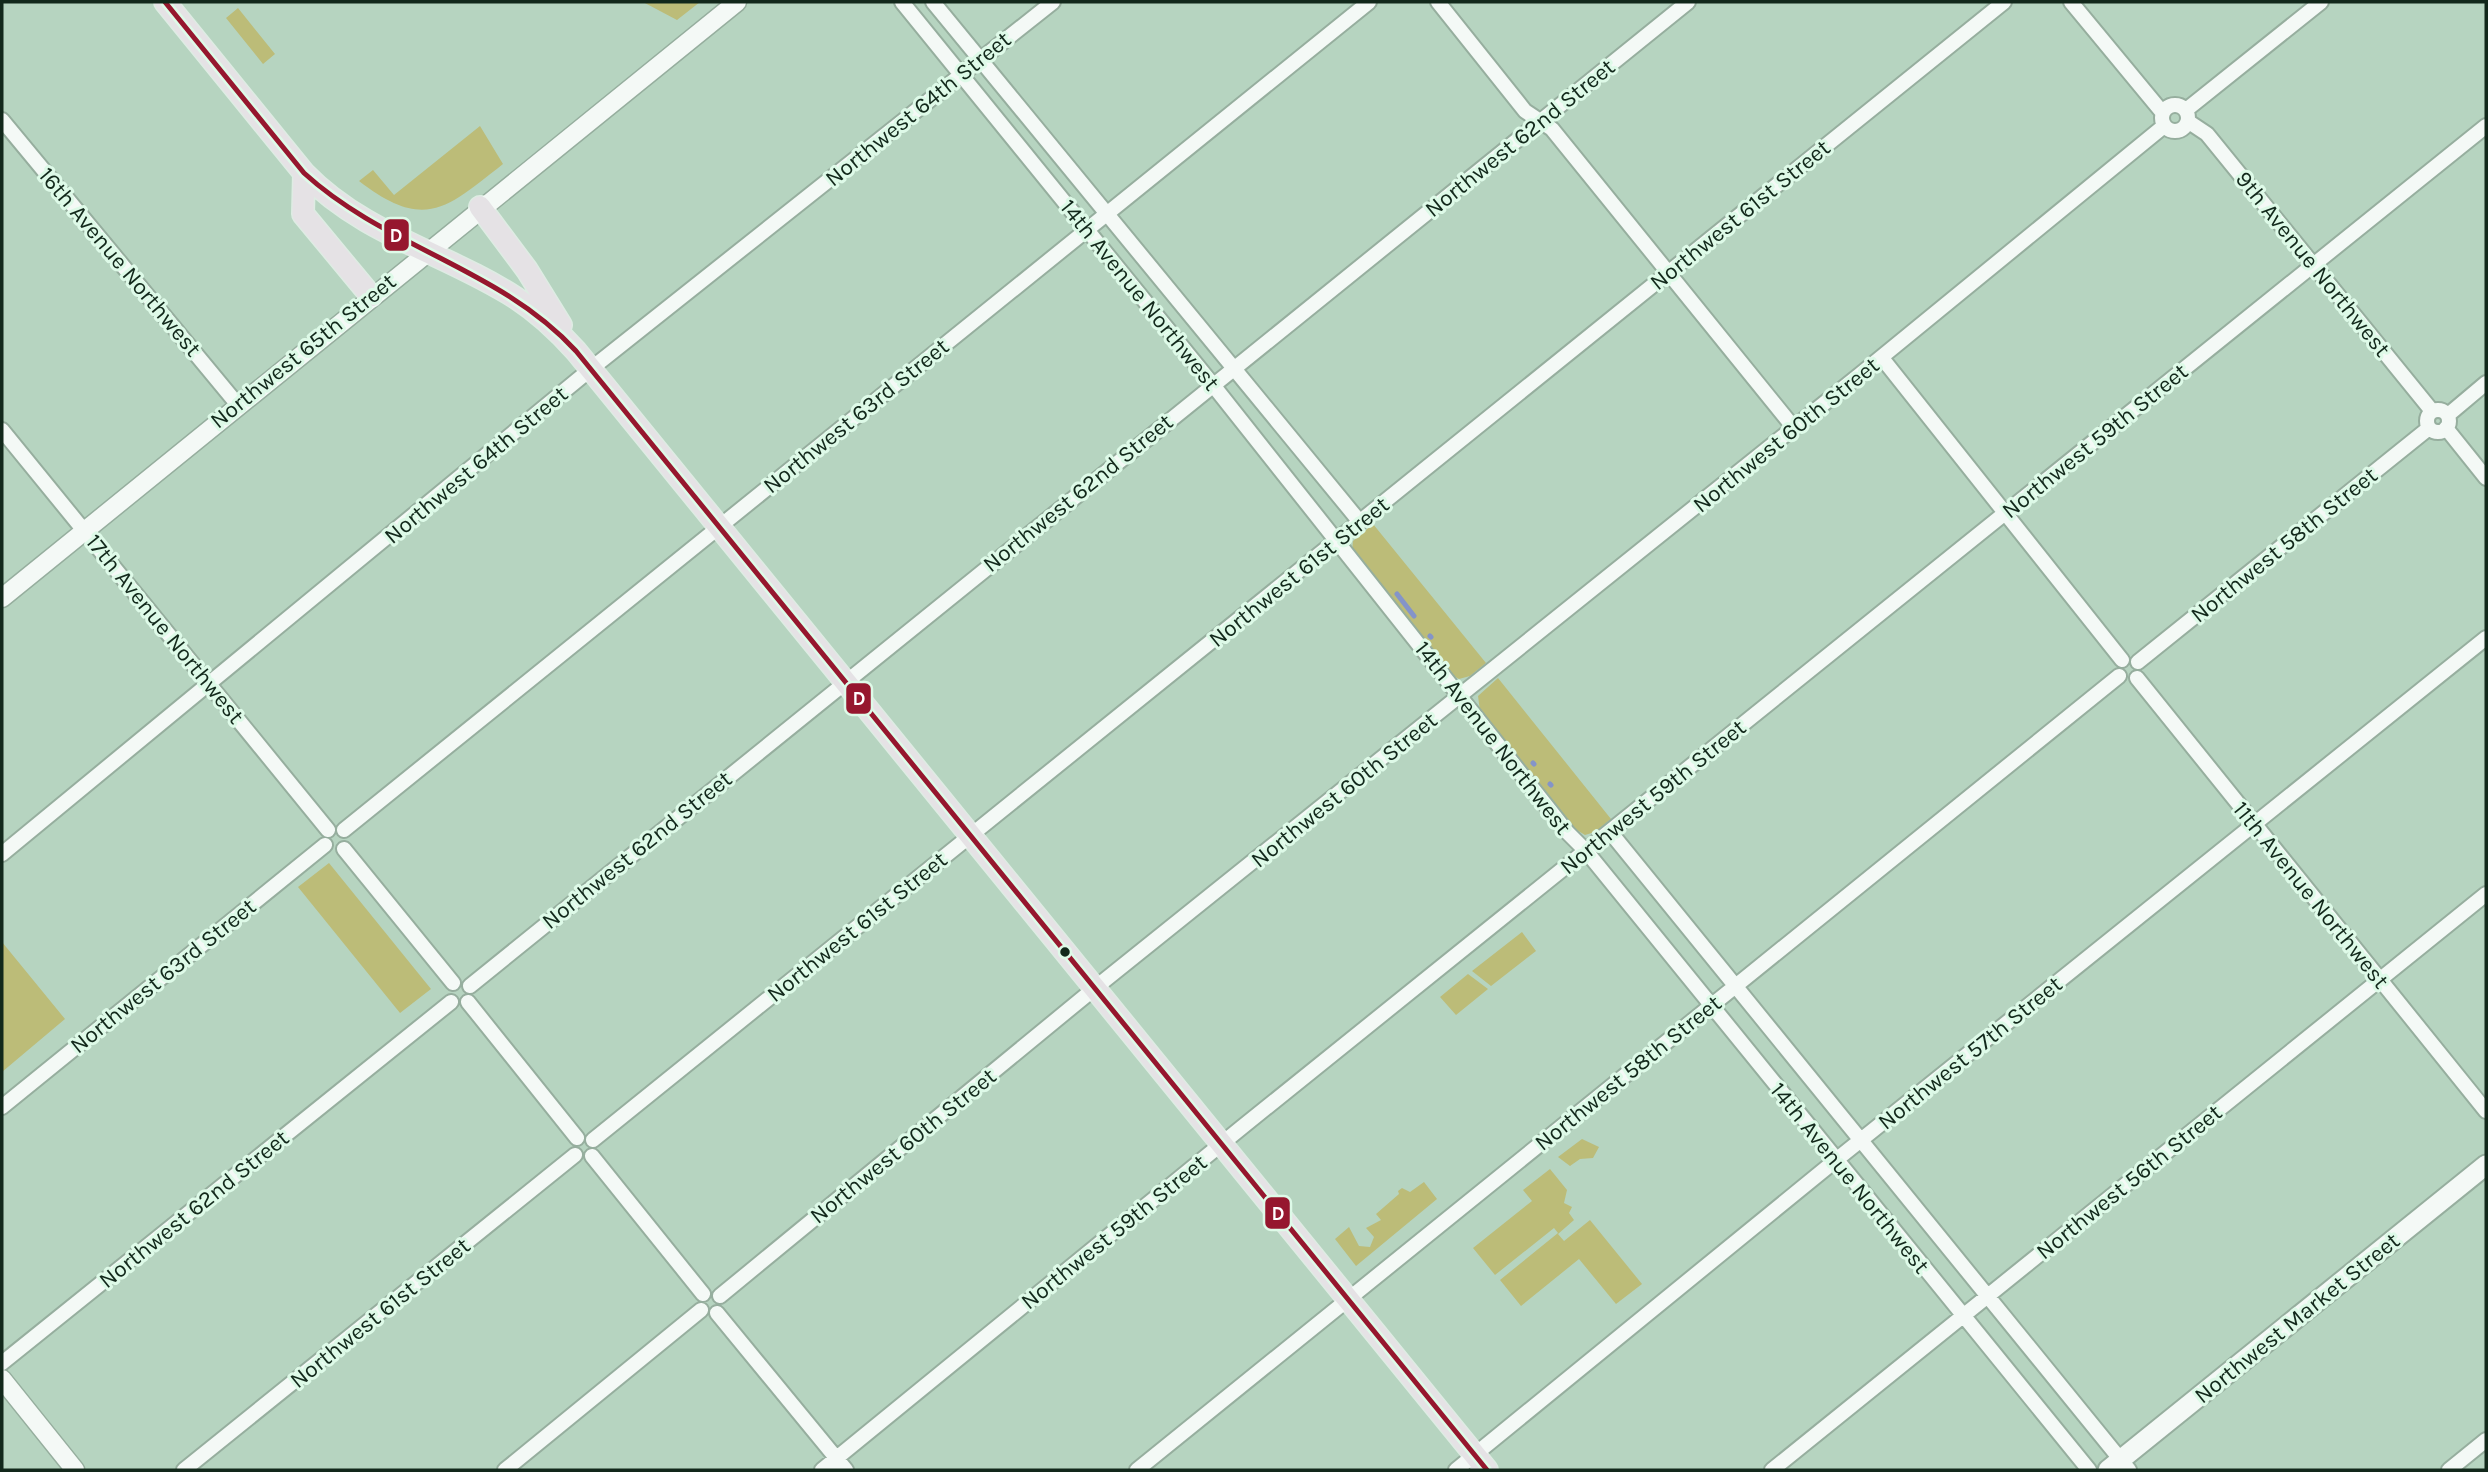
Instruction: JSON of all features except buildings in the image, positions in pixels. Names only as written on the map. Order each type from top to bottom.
[{"type":"main road","points":[[165,2],[304,173],[345,209],[424,253],[514,297],[547,321],[592,368],[1481,1463]]},
{"type":"main road","points":[[304,173],[303,214],[371,296]]},
{"type":"main road","points":[[480,207],[527,270],[576,351]]},
{"type":"main road","name":"Northwest Market Street","points":[[2119,1467],[2486,1165]]},
{"type":"street","name":"Northwest 65th Street","points":[[2,598],[480,207],[737,2]]},
{"type":"street","name":"14th Avenue Northwest","points":[[902,2],[1089,230],[1568,833],[2089,1470]]},
{"type":"street","name":"14th Avenue Northwest","points":[[933,2],[1360,522]]},
{"type":"street","name":"Northwest 64th Street","points":[[2,854],[592,368],[1053,2]]},
{"type":"street","name":"Northwest 63rd Street","points":[[344,830],[1369,2]]},
{"type":"street","points":[[1438,2],[1525,111],[1552,129],[1794,428]]},
{"type":"street","name":"Northwest 62nd Street","points":[[470,986],[1688,2]]},
{"type":"street","name":"Northwest 61st Street","points":[[593,1140],[2004,2]]},
{"type":"street","points":[[2071,2],[2163,119],[2178,130],[2188,116],[2320,2]]},
{"type":"street","points":[[2163,119],[2175,106],[2188,116]]},
{"type":"street","name":"9th Avenue Northwest","points":[[2188,116],[2207,134],[2315,264],[2432,411]]},
{"type":"street","name":"Northwest 60th Street","points":[[720,1296],[1095,988],[1882,358],[2163,119]]},
{"type":"street","name":"16th Avenue Northwest","points":[[2,120],[238,405]]},
{"type":"street","name":"Northwest 59th Street","points":[[822,1470],[841,1464],[1222,1144],[2486,126]]},
{"type":"street","points":[[1882,358],[2122,660]]},
{"type":"street","points":[[2486,383],[2447,422],[2440,432],[2429,428],[2427,419],[2432,411],[2442,410],[2447,422],[2486,478]]},
{"type":"street","name":"Northwest 58th Street","points":[[2138,662],[2429,428]]},
{"type":"street","name":"17th Avenue Northwest","points":[[2,430],[328,830]]},
{"type":"street","name":"Northwest 57th Street","points":[[1456,1470],[1481,1463],[1836,1160],[2486,638]]},
{"type":"street","points":[[2128,657],[2138,662],[2141,668],[2137,678],[2128,681],[2119,676],[2117,667],[2122,660],[2128,657]]},
{"type":"street","name":"Northwest 58th Street","points":[[1136,1470],[2119,676]]},
{"type":"street","name":"11th Avenue Northwest","points":[[2137,678],[2486,1111]]},
{"type":"street","points":[[336,827],[344,830],[348,841],[344,849],[334,851],[325,845],[324,837],[328,830],[336,827]]},
{"type":"street","name":"14th Avenue Northwest","points":[[1611,833],[1988,1296],[2119,1467]]},
{"type":"street","name":"Northwest 63rd Street","points":[[2,1107],[325,845]]},
{"type":"street","points":[[344,849],[453,984]]},
{"type":"street","name":"Northwest 56th Street","points":[[1772,1470],[2486,894]]},
{"type":"street","points":[[461,981],[470,986],[472,995],[468,1002],[461,1006],[451,1002],[447,992],[453,984],[461,981]]},
{"type":"street","name":"Northwest 62nd Street","points":[[2,1363],[451,1002]]},
{"type":"street","points":[[468,1002],[577,1138]]},
{"type":"street","points":[[587,1136],[593,1140],[596,1147],[592,1156],[584,1160],[575,1155],[572,1147],[577,1138],[587,1136]]},
{"type":"street","name":"Northwest 61st Street","points":[[184,1470],[575,1155]]},
{"type":"street","points":[[592,1156],[703,1294]]},
{"type":"street","points":[[710,1291],[720,1296],[722,1304],[718,1312],[709,1315],[701,1310],[699,1301],[703,1294],[710,1291]]},
{"type":"street","points":[[505,1470],[701,1310]]},
{"type":"street","points":[[718,1312],[841,1464]]},
{"type":"street","points":[[2,1379],[75,1470]]},
{"type":"street","points":[[2449,1470],[2486,1440]]},
{"type":"shaded area","points":[[643,2],[700,2],[677,20]]},
{"type":"shaded area","points":[[238,8],[275,54],[263,64],[226,18]]},
{"type":"shaded area","points":[[480,126],[503,164],[450,202],[419,210],[401,206],[359,181],[373,170],[394,195]]},
{"type":"shaded area","points":[[1373,524],[1486,663],[1470,676],[1459,679],[1450,674],[1352,552],[1353,541]]},
{"type":"shaded area","points":[[1498,678],[1611,819],[1595,832],[1585,835],[1575,829],[1480,711],[1478,696]]},
{"type":"shaded area","points":[[329,863],[431,989],[400,1013],[298,887]]},
{"type":"shaded area","points":[[1522,932],[1536,951],[1491,986],[1472,971]]},
{"type":"shaded area","points":[[2,942],[65,1019],[2,1072]]},
{"type":"shaded area","points":[[1468,974],[1488,989],[1456,1015],[1440,997]]},
{"type":"shaded area","points":[[1582,1139],[1599,1147],[1593,1158],[1580,1159],[1570,1166],[1558,1157]]},
{"type":"shaded area","points":[[1550,1169],[1567,1190],[1564,1203],[1572,1207],[1569,1213],[1574,1220],[1558,1234],[1564,1241],[1590,1220],[1642,1284],[1616,1304],[1579,1259],[1521,1306],[1500,1280],[1558,1233],[1554,1228],[1495,1275],[1473,1248],[1532,1201],[1523,1190]]},
{"type":"shaded area","points":[[1424,1182],[1437,1199],[1356,1266],[1335,1239],[1349,1227],[1359,1246],[1370,1247],[1374,1237],[1366,1228],[1381,1220],[1376,1214],[1399,1194],[1398,1191],[1402,1188],[1410,1192]]},
{"type":"waterway","points":[[1397,594],[1414,616]]},
{"type":"transit line","name":"D","points":[[165,2],[304,173],[336,199],[370,221],[513,299],[546,323],[576,351],[1487,1470]]}]
